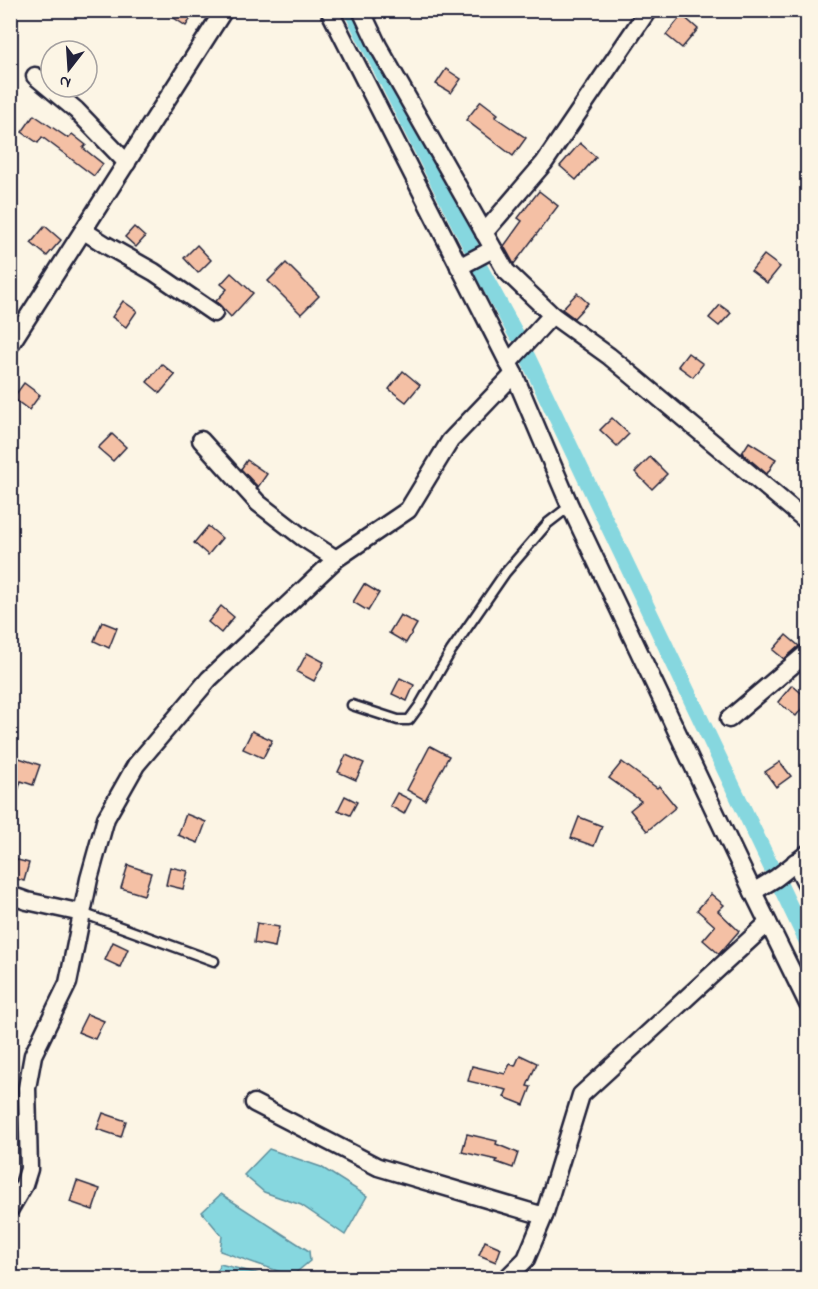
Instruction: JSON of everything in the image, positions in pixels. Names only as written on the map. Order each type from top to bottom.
[{"type":"street","points":[[10,345],[224,10]]},
{"type":"street","points":[[329,10],[511,369],[570,506],[807,1004]]},
{"type":"street","points":[[361,10],[378,46],[506,271],[552,315],[609,356],[807,522]]},
{"type":"street","points":[[484,233],[544,163],[648,10]]},
{"type":"street","points":[[35,76],[76,110],[127,163]]},
{"type":"street","points":[[84,231],[154,272],[214,312]]},
{"type":"street","points":[[459,267],[493,249]]},
{"type":"street","points":[[10,1209],[24,1185],[29,1169],[27,1088],[33,1055],[68,983],[89,879],[106,818],[136,765],[209,679],[336,559],[408,510],[450,441],[511,369],[552,315]]},
{"type":"street","points":[[201,440],[258,503],[302,537],[336,559]]},
{"type":"street","points":[[729,719],[807,652]]},
{"type":"street","points":[[753,892],[776,878],[801,858],[807,887]]},
{"type":"street","points":[[10,895],[82,913]]},
{"type":"street","points":[[507,1278],[526,1260],[544,1216],[581,1095],[768,923]]},
{"type":"street","points":[[254,1104],[378,1167],[544,1216]]},
{"type":"lane","points":[[352,705],[398,720],[409,720],[451,651],[505,573],[548,523],[570,506]]},
{"type":"lane","points":[[82,913],[214,961]]},
{"type":"water","points":[[269,1149],[321,1167],[367,1196],[345,1235],[301,1205],[264,1192],[244,1175]]},
{"type":"water","points":[[221,1194],[309,1251],[310,1261],[292,1276],[220,1251],[222,1236],[202,1212]]},
{"type":"water","points":[[220,1264],[275,1278],[214,1278]]},
{"type":"building","points":[[162,10],[196,10],[186,26]]},
{"type":"building","points":[[682,15],[698,29],[682,48],[666,35]]},
{"type":"building","points":[[446,69],[461,79],[451,93],[436,84]]},
{"type":"building","points":[[481,101],[498,114],[495,117],[526,138],[513,156],[466,120]]},
{"type":"building","points":[[34,115],[68,138],[72,134],[86,145],[83,148],[103,164],[94,176],[42,137],[38,143],[22,132]]},
{"type":"building","points":[[580,143],[596,157],[576,180],[560,166]]},
{"type":"building","points":[[539,191],[558,206],[514,264],[504,246],[522,221],[518,218]]},
{"type":"building","points":[[45,226],[61,240],[47,256],[31,243]]},
{"type":"building","points":[[134,227],[145,237],[136,247],[125,237]]},
{"type":"building","points":[[197,245],[211,260],[198,273],[184,258]]},
{"type":"building","points":[[764,255],[780,267],[767,283],[751,271]]},
{"type":"building","points":[[286,263],[319,296],[301,314],[268,281]]},
{"type":"building","points":[[231,273],[253,293],[231,317],[216,301],[227,289],[221,284]]},
{"type":"building","points":[[577,293],[588,303],[574,318],[562,309]]},
{"type":"building","points":[[123,301],[137,311],[126,327],[112,317]]},
{"type":"building","points":[[720,305],[731,313],[719,326],[709,318]]},
{"type":"building","points":[[688,353],[703,364],[693,377],[678,366]]},
{"type":"building","points":[[162,364],[175,375],[160,393],[147,382]]},
{"type":"building","points":[[403,371],[420,385],[406,402],[389,389]]},
{"type":"building","points":[[24,383],[40,395],[29,410],[13,398]]},
{"type":"building","points":[[612,418],[629,434],[617,446],[600,430]]},
{"type":"building","points":[[112,434],[126,447],[113,461],[98,448]]},
{"type":"building","points":[[749,442],[776,459],[767,474],[742,453]]},
{"type":"building","points":[[650,457],[667,474],[652,489],[635,472]]},
{"type":"building","points":[[247,460],[267,474],[258,487],[241,469]]},
{"type":"building","points":[[208,526],[222,538],[208,555],[194,543]]},
{"type":"building","points":[[364,584],[379,593],[368,611],[353,602]]},
{"type":"building","points":[[221,606],[234,617],[221,633],[208,622]]},
{"type":"building","points":[[400,615],[417,624],[406,643],[389,633]]},
{"type":"building","points":[[102,622],[117,628],[109,648],[94,641]]},
{"type":"building","points":[[786,635],[799,646],[784,659],[773,650]]},
{"type":"building","points":[[307,653],[324,662],[314,681],[297,672]]},
{"type":"building","points":[[400,678],[414,685],[407,701],[392,694]]},
{"type":"building","points":[[792,685],[807,698],[807,702],[796,716],[778,702]]},
{"type":"building","points":[[252,731],[272,740],[263,758],[243,749]]},
{"type":"building","points":[[430,746],[449,756],[425,800],[407,790]]},
{"type":"building","points":[[10,755],[40,765],[33,785],[21,781],[14,804],[10,804]]},
{"type":"building","points":[[346,755],[364,763],[356,780],[338,772]]},
{"type":"building","points":[[622,762],[657,788],[659,786],[676,807],[647,831],[630,810],[641,801],[609,778]]},
{"type":"building","points":[[780,762],[791,776],[776,787],[765,772]]},
{"type":"building","points":[[397,793],[411,800],[404,814],[390,806]]},
{"type":"building","points":[[345,796],[357,802],[350,815],[338,810]]},
{"type":"building","points":[[186,814],[206,822],[198,843],[178,835]]},
{"type":"building","points":[[579,817],[602,826],[594,846],[571,838]]},
{"type":"building","points":[[10,858],[29,863],[24,881],[10,877]]},
{"type":"building","points":[[128,865],[151,873],[144,895],[121,888]]},
{"type":"building","points":[[170,867],[188,871],[183,889],[166,885]]},
{"type":"building","points":[[711,894],[724,905],[718,911],[739,931],[719,954],[703,940],[715,926],[697,910]]},
{"type":"building","points":[[257,923],[279,927],[275,947],[254,943]]},
{"type":"building","points":[[113,942],[128,949],[120,967],[105,960]]},
{"type":"building","points":[[87,1014],[104,1021],[95,1039],[78,1032]]},
{"type":"building","points":[[520,1055],[537,1063],[527,1086],[531,1087],[524,1105],[504,1097],[507,1090],[468,1081],[472,1066],[505,1074],[510,1064],[515,1066]]},
{"type":"building","points":[[103,1113],[126,1121],[121,1137],[97,1129]]},
{"type":"building","points":[[467,1134],[497,1141],[496,1144],[518,1153],[513,1168],[496,1162],[497,1160],[462,1152]]},
{"type":"building","points":[[77,1181],[100,1189],[93,1210],[70,1202]]},
{"type":"building","points":[[485,1241],[501,1248],[496,1262],[479,1255]]},
{"type":"waterway","points":[[351,10],[471,247]]},
{"type":"waterway","points":[[479,266],[516,334]]},
{"type":"waterway","points":[[527,356],[808,944]]}]
